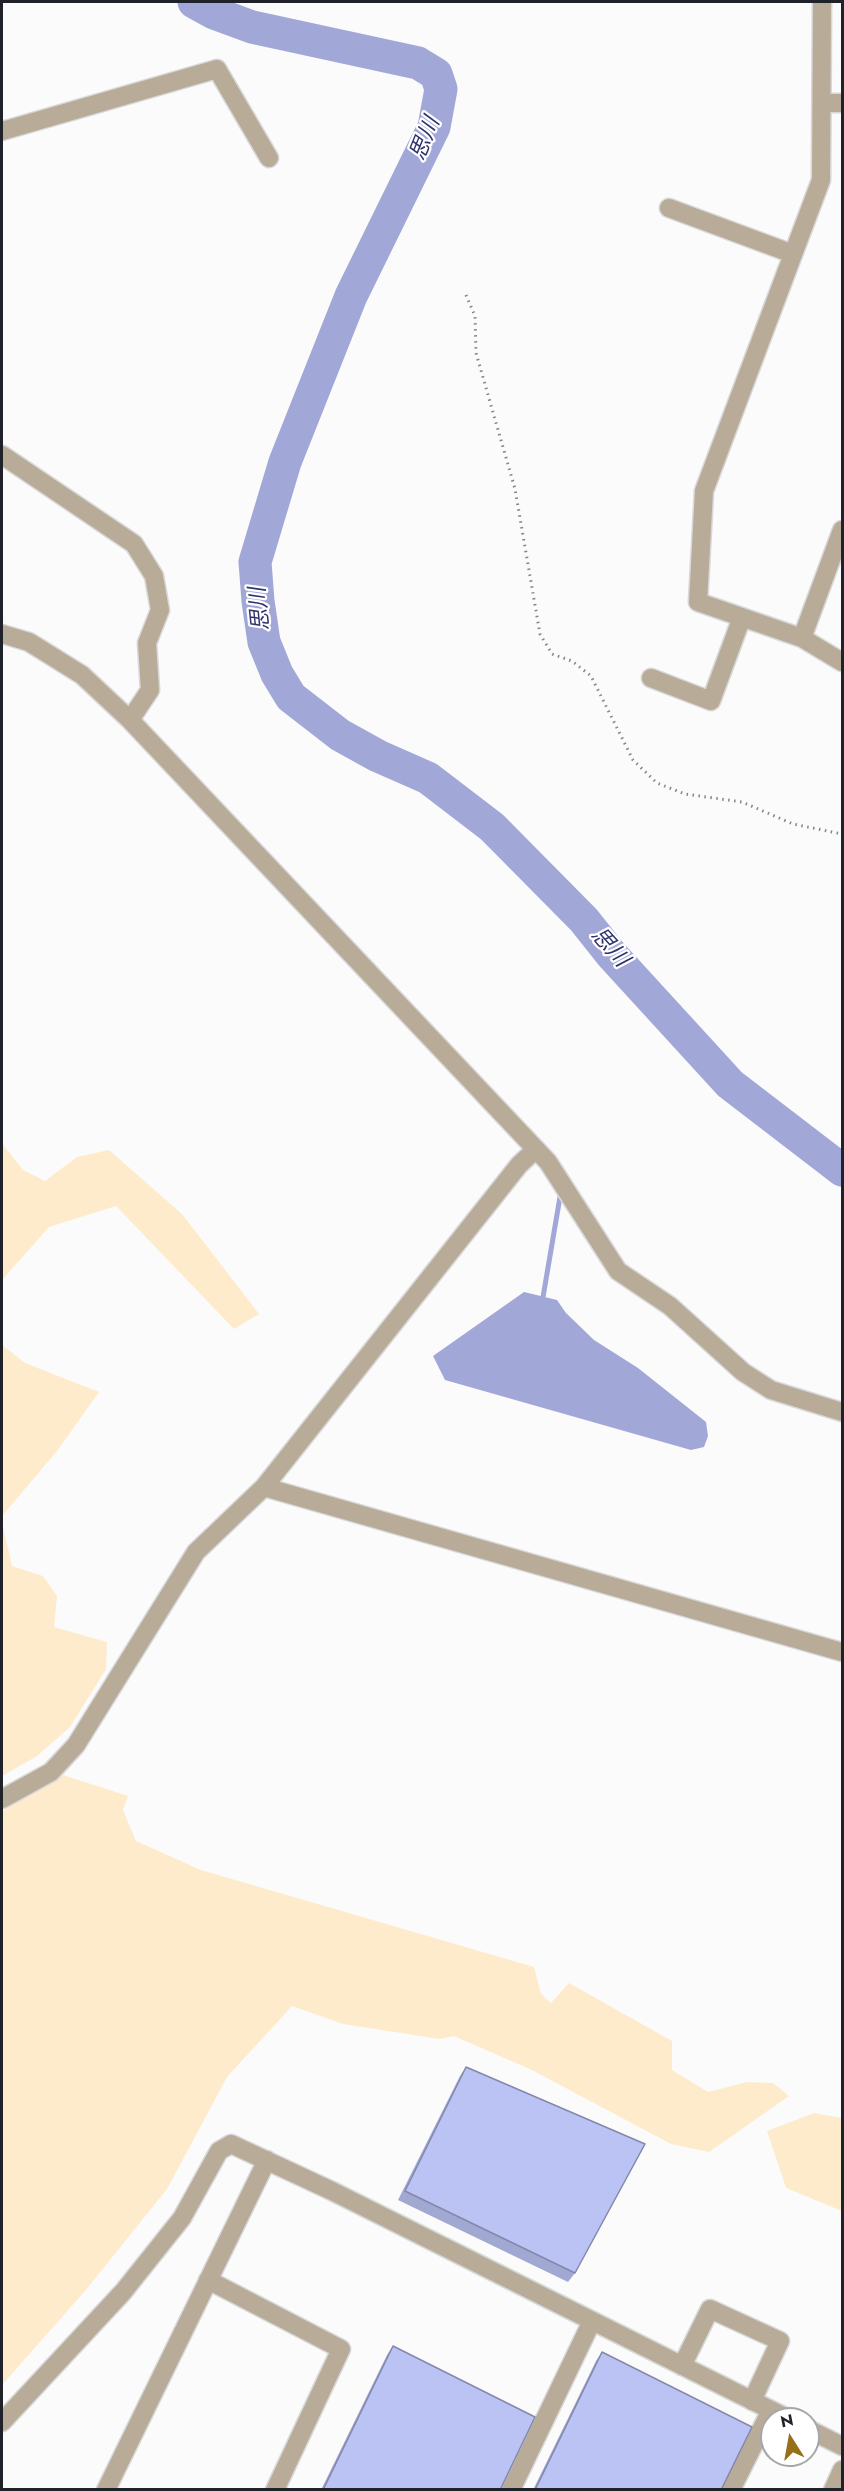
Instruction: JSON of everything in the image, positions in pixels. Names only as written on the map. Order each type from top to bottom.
[{"type":"street","points":[[822,2],[821,180],[704,491],[698,602],[802,638],[843,662]]},
{"type":"street","points":[[2,131],[217,69],[269,158]]},
{"type":"street","points":[[822,103],[843,103]]},
{"type":"street","points":[[669,208],[793,254]]},
{"type":"street","points":[[2,455],[134,544],[154,576],[160,610],[147,643],[150,690],[130,720]]},
{"type":"street","points":[[802,638],[843,530]]},
{"type":"street","points":[[651,678],[711,701],[742,617]]},
{"type":"street","points":[[2,634],[29,642],[82,675],[130,720],[548,1162],[618,1271],[670,1306],[743,1372],[771,1390],[843,1412]]},
{"type":"street","points":[[2,1799],[51,1772],[76,1745],[196,1552],[264,1487],[519,1165],[536,1149]]},
{"type":"street","points":[[264,1487],[843,1652]]},
{"type":"street","points":[[2,2422],[123,2292],[182,2218],[219,2151],[231,2144],[765,2407]]},
{"type":"street","points":[[106,2490],[267,2160]]},
{"type":"street","points":[[208,2280],[341,2349],[275,2490]]},
{"type":"street","points":[[681,2366],[710,2309],[780,2342],[752,2401]]},
{"type":"street","points":[[511,2490],[592,2321]]},
{"type":"street","points":[[732,2490],[760,2433]]},
{"type":"street","points":[[820,2435],[843,2446]]},
{"type":"street","points":[[833,2490],[843,2470]]},
{"type":"path","points":[[466,295],[476,316],[476,353],[514,489],[540,634],[552,654],[572,660],[591,676],[633,760],[657,783],[685,794],[742,802],[793,824],[843,834]]},
{"type":"shaded area","points":[[2,1143],[23,1170],[45,1181],[77,1157],[109,1150],[182,1214],[259,1314],[234,1329],[116,1206],[49,1227],[2,1280]]},
{"type":"shaded area","points":[[2,1345],[25,1363],[99,1392],[57,1451],[2,1516]]},
{"type":"shaded area","points":[[2,1522],[12,1566],[43,1576],[57,1596],[54,1627],[107,1642],[106,1669],[70,1727],[37,1756],[2,1776]]},
{"type":"shaded area","points":[[57,1773],[128,1796],[123,1810],[136,1841],[201,1870],[534,1967],[541,1994],[551,2003],[569,1983],[672,2041],[672,2070],[708,2092],[747,2082],[773,2083],[789,2096],[709,2152],[671,2144],[532,2070],[454,2036],[440,2039],[343,2024],[292,2006],[227,2077],[167,2189],[85,2291],[2,2385],[2,1812]]},
{"type":"shaded area","points":[[814,2113],[842,2118],[842,2211],[786,2188],[767,2131]]},
{"type":"water","points":[[524,1292],[557,1300],[566,1313],[594,1340],[638,1368],[706,1422],[708,1436],[704,1447],[691,1450],[445,1380],[433,1356]]},
{"type":"building","points":[[466,2067],[645,2144],[575,2273],[405,2191]]},
{"type":"building","points":[[393,2346],[535,2417],[500,2490],[323,2490]]},
{"type":"building","points":[[602,2352],[752,2427],[721,2490],[535,2490]]},
{"type":"waterway","name":"思川","points":[[194,2],[214,13],[252,27],[418,63],[436,74],[441,89],[434,127],[351,296],[285,462],[255,562],[264,642],[277,674],[291,697],[340,735],[378,756],[428,778],[492,827],[584,920],[611,954],[730,1084],[842,1170]]},
{"type":"waterway","points":[[543,1297],[560,1197]]}]
